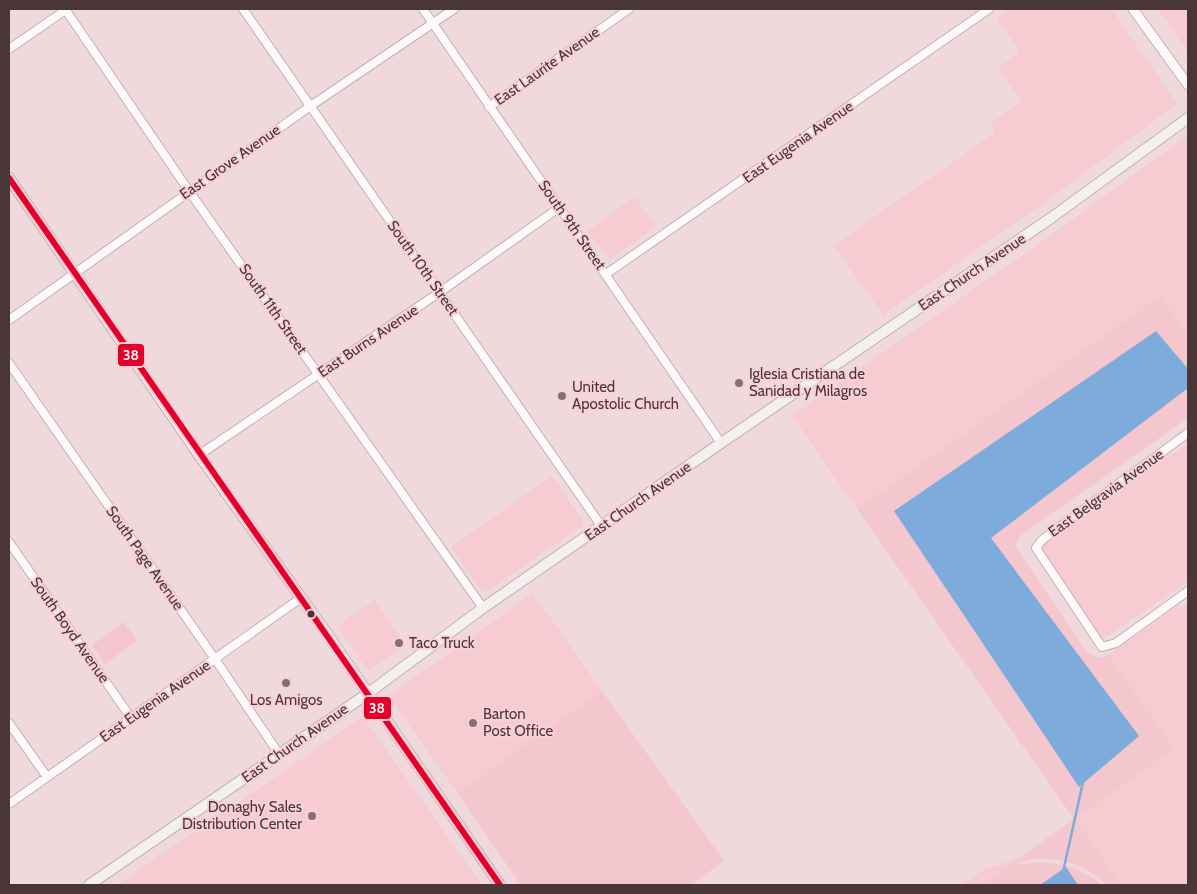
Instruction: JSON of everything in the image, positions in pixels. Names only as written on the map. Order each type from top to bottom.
[{"type":"main road","name":"East Church Avenue","points":[[90,885],[367,694],[483,608],[1051,218],[1188,118]]},
{"type":"main road","points":[[9,178],[199,455],[301,598],[500,885]]},
{"type":"street","points":[[9,49],[66,9]]},
{"type":"street","name":"South 11th Street","points":[[66,9],[189,191],[483,608]]},
{"type":"street","name":"South 10th Street","points":[[243,9],[309,107],[440,292],[602,527]]},
{"type":"street","name":"South 9th Street","points":[[423,9],[721,443]]},
{"type":"street","name":"East Grove Avenue","points":[[9,320],[309,107],[454,9]]},
{"type":"street","name":"East Laurite Avenue","points":[[489,107],[630,9]]},
{"type":"street","name":"East Eugenia Avenue","points":[[606,274],[990,9]]},
{"type":"street","points":[[1133,9],[1188,85]]},
{"type":"street","name":"East Burns Avenue","points":[[199,455],[440,292],[560,207]]},
{"type":"street","name":"South Page Avenue","points":[[9,363],[216,659],[279,754]]},
{"type":"street","name":"East Belgravia Avenue","points":[[1188,433],[1042,540],[1036,548],[1099,644],[1106,648],[1116,643],[1188,591]]},
{"type":"street","name":"South Boyd Avenue","points":[[9,542],[131,718]]},
{"type":"street","name":"East Eugenia Avenue","points":[[9,804],[301,598]]},
{"type":"street","points":[[9,723],[47,777]]},
{"type":"shaded area","points":[[1010,9],[1112,9],[1177,104],[1045,202],[883,315],[834,245],[995,133],[990,124],[1021,102],[998,68],[1020,52],[996,18]]},
{"type":"shaded area","points":[[1158,9],[1188,9],[1188,53]]},
{"type":"shaded area","points":[[1188,135],[1188,335],[1161,296],[857,509],[792,416],[1054,233]]},
{"type":"shaded area","points":[[635,197],[656,227],[609,259],[587,231]]},
{"type":"shaded area","points":[[1161,296],[1188,335],[1188,418],[1020,536],[1015,546],[1087,652],[1097,658],[1108,655],[1174,749],[1075,819],[1120,885],[1107,885],[1098,877],[1076,865],[1051,859],[1038,859],[1013,865],[1025,863],[1060,864],[1081,871],[1102,885],[981,885],[1074,819],[857,509]]},
{"type":"shaded area","points":[[1188,443],[1188,581],[1099,642],[1035,550]]},
{"type":"shaded area","points":[[552,476],[583,521],[582,526],[486,592],[482,591],[451,547]]},
{"type":"shaded area","points":[[533,593],[602,691],[457,793],[389,696]]},
{"type":"shaded area","points":[[375,600],[406,645],[370,669],[366,668],[337,626]]},
{"type":"shaded area","points":[[1188,604],[1188,885],[1120,885],[1074,819],[1174,750],[1108,655],[1178,606],[1180,609]]},
{"type":"shaded area","points":[[124,622],[137,641],[105,664],[92,645]]},
{"type":"shaded area","points":[[602,691],[724,861],[691,885],[521,885],[457,793]]},
{"type":"shaded area","points":[[363,717],[482,885],[117,885]]},
{"type":"shaded area","points":[[1019,858],[981,885],[961,885],[985,869]]},
{"type":"water","points":[[1156,331],[1188,369],[1188,388],[991,538],[1139,736],[1079,787],[894,511]]},
{"type":"water","points":[[1066,867],[1078,885],[1040,885]]},
{"type":"waterway","points":[[1063,872],[1083,782]]},
{"type":"transit line","name":"38","points":[[9,178],[500,885]]},
{"type":"place","name":"Iglesia Cristiana de Sanidad y Milagros","points":[[739,383]]},
{"type":"place","name":"United Apostolic Church","points":[[562,396]]},
{"type":"place","name":"Taco Truck","points":[[399,643]]},
{"type":"place","name":"Los Amigos","points":[[286,683]]},
{"type":"place","name":"Barton Post Office","points":[[473,723]]},
{"type":"place","name":"Donaghy Sales Distribution Center","points":[[312,816]]}]
